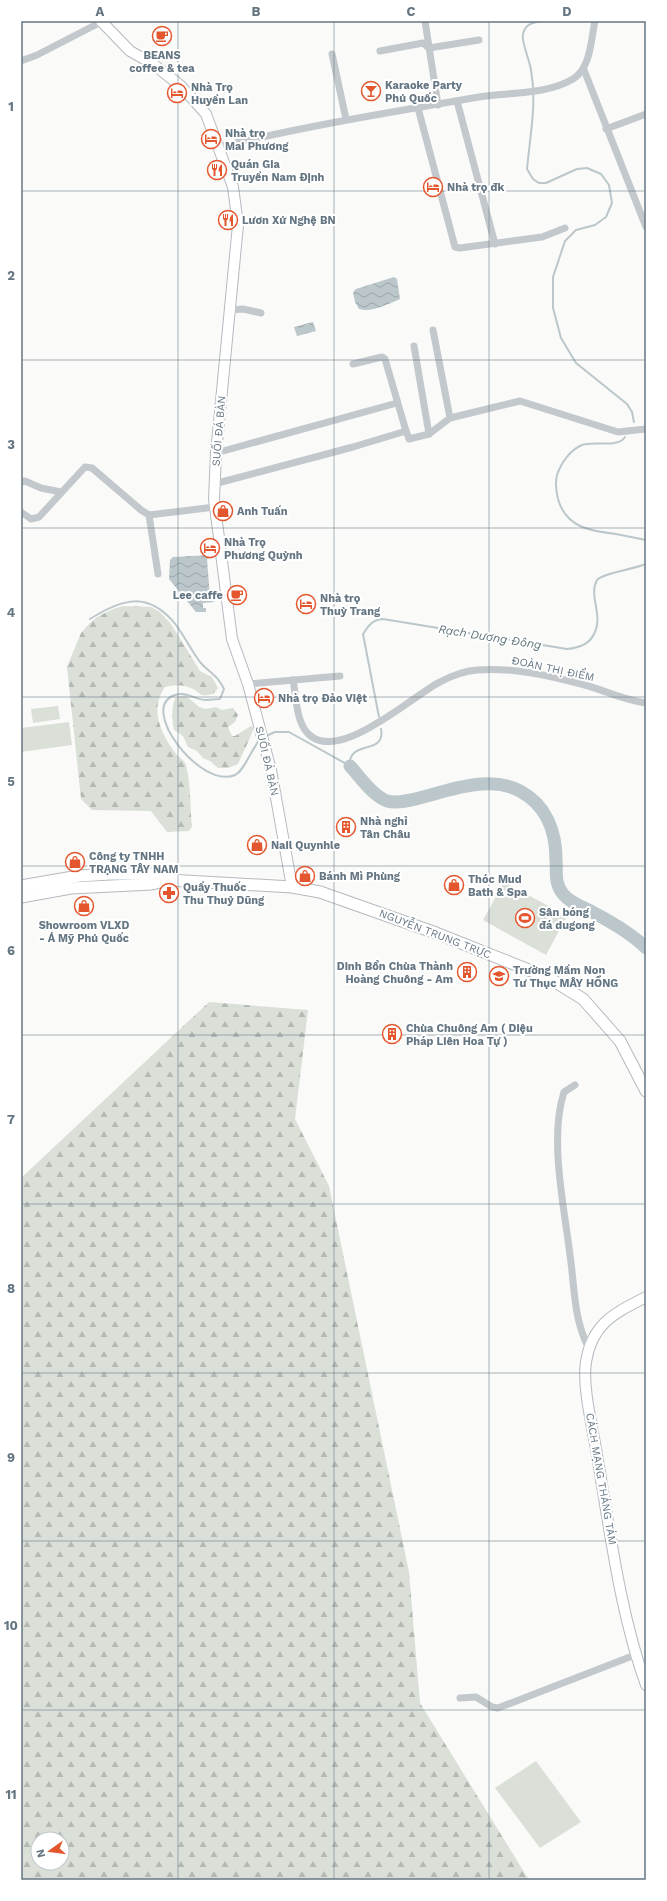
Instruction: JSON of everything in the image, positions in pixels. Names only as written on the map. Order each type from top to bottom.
[{"type":"main road","name":"NGUYỄN TRUNG TRỰC","points":[[21,886],[79,876],[110,874],[155,874],[168,880]]},
{"type":"main road","name":"NGUYỄN TRUNG TRỰC","points":[[21,897],[71,888],[152,884],[168,880],[292,887],[339,898],[436,933],[549,978],[583,999],[620,1041],[646,1091]]},
{"type":"street","points":[[21,61],[37,55],[101,21]]},
{"type":"street","name":"SUỐI ĐÁ BÀN","points":[[101,21],[130,51],[153,64],[181,86],[206,114],[233,187],[238,225],[216,452],[214,484],[215,507],[232,639],[248,684],[271,770],[292,887]]},
{"type":"street","points":[[425,21],[438,105]]},
{"type":"street","points":[[595,21],[584,70],[606,129],[646,227]]},
{"type":"street","points":[[380,51],[423,43],[429,48],[479,40]]},
{"type":"street","points":[[332,54],[346,119]]},
{"type":"street","points":[[219,147],[346,119],[457,101],[539,90],[566,82],[584,70]]},
{"type":"street","points":[[457,101],[495,244]]},
{"type":"street","points":[[418,108],[450,234],[455,247],[460,248],[495,244],[542,237],[565,228]]},
{"type":"street","points":[[606,129],[646,114]]},
{"type":"street","points":[[230,310],[243,309],[261,313]]},
{"type":"street","points":[[432,330],[450,418]]},
{"type":"street","points":[[414,346],[429,434]]},
{"type":"street","points":[[352,364],[382,357],[385,359],[409,439],[429,434],[450,418],[520,401],[618,432],[646,429]]},
{"type":"street","points":[[216,452],[397,403]]},
{"type":"street","points":[[214,484],[353,447],[406,431]]},
{"type":"street","points":[[21,512],[31,519],[40,517],[82,468],[88,467],[149,515],[215,507]]},
{"type":"street","points":[[21,481],[61,492]]},
{"type":"street","points":[[149,515],[158,574]]},
{"type":"street","name":"ĐOÀN THỊ ĐIỂM","points":[[293,680],[302,725],[313,738],[329,740],[348,737],[378,724],[439,682],[456,675],[477,670],[504,670],[553,678],[583,685],[631,701],[646,703]]},
{"type":"street","points":[[248,684],[340,676]]},
{"type":"street","points":[[575,1085],[564,1092],[561,1102],[558,1118],[557,1147],[573,1277],[576,1314],[582,1334],[589,1349]]},
{"type":"street","name":"CÁCH MẠNG THÁNG TÁM","points":[[646,1297],[620,1310],[599,1326],[589,1349],[586,1362],[586,1384],[613,1548],[635,1654],[646,1686]]},
{"type":"street","points":[[460,1698],[476,1697],[492,1707],[498,1708],[635,1654]]},
{"type":"green space","points":[[123,606],[151,607],[160,612],[171,624],[200,671],[212,677],[218,688],[214,693],[201,695],[191,688],[181,685],[165,687],[158,704],[157,713],[162,730],[176,754],[186,765],[188,773],[192,827],[189,831],[167,832],[151,811],[92,810],[81,799],[67,667],[81,633],[87,626],[97,617]]},
{"type":"green space","points":[[185,695],[199,707],[206,709],[216,707],[222,710],[233,708],[238,715],[235,722],[228,727],[232,736],[235,736],[251,726],[254,728],[238,764],[228,768],[218,768],[210,761],[203,758],[197,751],[188,747],[183,736],[174,730],[172,714],[174,700],[176,697]]},
{"type":"green space","points":[[58,706],[60,719],[33,723],[31,709]]},
{"type":"green space","points":[[69,722],[72,745],[21,752],[21,728]]},
{"type":"green space","name":"Sân bóng đá dugong","points":[[504,882],[567,916],[546,955],[483,920]]},
{"type":"green space","points":[[209,1002],[308,1010],[295,1119],[329,1186],[409,1572],[420,1703],[529,1880],[21,1880],[21,1178]]},
{"type":"green space","points":[[536,1761],[581,1822],[540,1848],[495,1788]]},
{"type":"water","points":[[394,277],[397,279],[400,299],[375,309],[359,309],[355,302],[353,292],[356,289]]},
{"type":"water","points":[[313,322],[316,331],[297,336],[294,327]]},
{"type":"water","points":[[211,555],[211,558],[207,559],[210,597],[212,597],[214,602],[203,603],[203,608],[206,608],[206,612],[196,612],[169,579],[170,560],[173,557]]},
{"type":"waterway","name":"Rạch Dương Đông","points":[[541,21],[527,26],[523,34],[523,42],[533,82],[533,107],[527,169],[533,179],[539,183],[546,183],[577,169],[587,168],[601,174],[609,185],[612,203],[606,217],[595,225],[576,230],[565,241],[553,277],[553,308],[561,338],[576,363],[627,404],[632,412],[634,422]]},
{"type":"waterway","name":"Rạch Dương Đông","points":[[625,437],[617,443],[593,443],[582,445],[574,450],[561,466],[557,475],[557,496],[562,509],[567,516],[573,522],[581,526],[598,531],[646,540]]},
{"type":"waterway","name":"Rạch Dương Đông","points":[[379,717],[363,634],[373,622],[383,619],[567,649],[575,648],[589,641],[597,627],[597,613],[594,593],[597,580],[605,575],[646,564]]},
{"type":"waterway","points":[[90,619],[114,606],[135,601],[156,607],[166,614],[176,625],[203,666],[219,680],[224,689],[220,699],[205,700],[179,694],[165,702],[164,715],[168,730],[178,745],[191,759],[206,771],[221,776],[235,775],[244,765],[259,741]]},
{"type":"waterway","name":"Rạch Dương Đông","points":[[350,766],[351,758],[354,753],[378,742],[381,737],[381,729]]},
{"type":"waterway","points":[[266,736],[275,732],[289,732],[350,766]]},
{"type":"waterway","name":"Rạch Dương Đông","points":[[350,766],[377,795],[382,799],[391,802],[410,800],[472,785],[497,784],[509,786],[520,791],[537,804],[548,820],[556,849],[557,882],[563,894],[574,903],[622,929],[646,948]]},
{"type":"place","name":"BEANS coffee & tea","points":[[162,36]]},
{"type":"place","name":"Karaoke Party Phú Quốc","points":[[371,91]]},
{"type":"place","name":"Nhà Trọ Huyền Lan","points":[[177,93]]},
{"type":"place","name":"Nhà trọ Mai Phương","points":[[211,139]]},
{"type":"place","name":"Quán Gia Truyền Nam Định","points":[[217,170]]},
{"type":"place","name":"Nhà trọ đk","points":[[433,187]]},
{"type":"place","name":"Lươn Xứ Nghệ BN","points":[[228,220]]},
{"type":"place","name":"Anh Tuấn","points":[[223,511]]},
{"type":"place","name":"Nhà Trọ Phương Quỳnh","points":[[210,548]]},
{"type":"place","name":"Lee caffe","points":[[237,595]]},
{"type":"place","name":"Nhà trọ Thuỳ Trang","points":[[306,604]]},
{"type":"place","name":"Nhà trọ Đảo Việt","points":[[264,698]]},
{"type":"place","name":"Nhà nghỉ Tân Châu","points":[[346,827]]},
{"type":"place","name":"Nail Quynhle","points":[[257,845]]},
{"type":"place","name":"Công ty TNHH TRẠNG TÂY NAM","points":[[75,862]]},
{"type":"place","name":"Bánh Mì Phùng","points":[[305,876]]},
{"type":"place","name":"Thóc Mud Bath & Spa","points":[[454,885]]},
{"type":"place","name":"Quầy Thuốc Thu Thuỷ Dũng","points":[[169,893]]},
{"type":"place","name":"Showroom VLXD - Á Mỹ Phú Quốc","points":[[84,906]]},
{"type":"place","name":"Sân bóng đá dugong","points":[[525,918]]},
{"type":"place","name":"Dinh Bổn Chùa Thành Hoàng Chuông - Am","points":[[467,972]]},
{"type":"place","name":"Trường Mầm Non Tư Thục MÂY HỒNG","points":[[499,976]]},
{"type":"place","name":"Chùa Chuông Am ( Diệu Pháp Liên Hoa Tự )","points":[[392,1034]]}]
